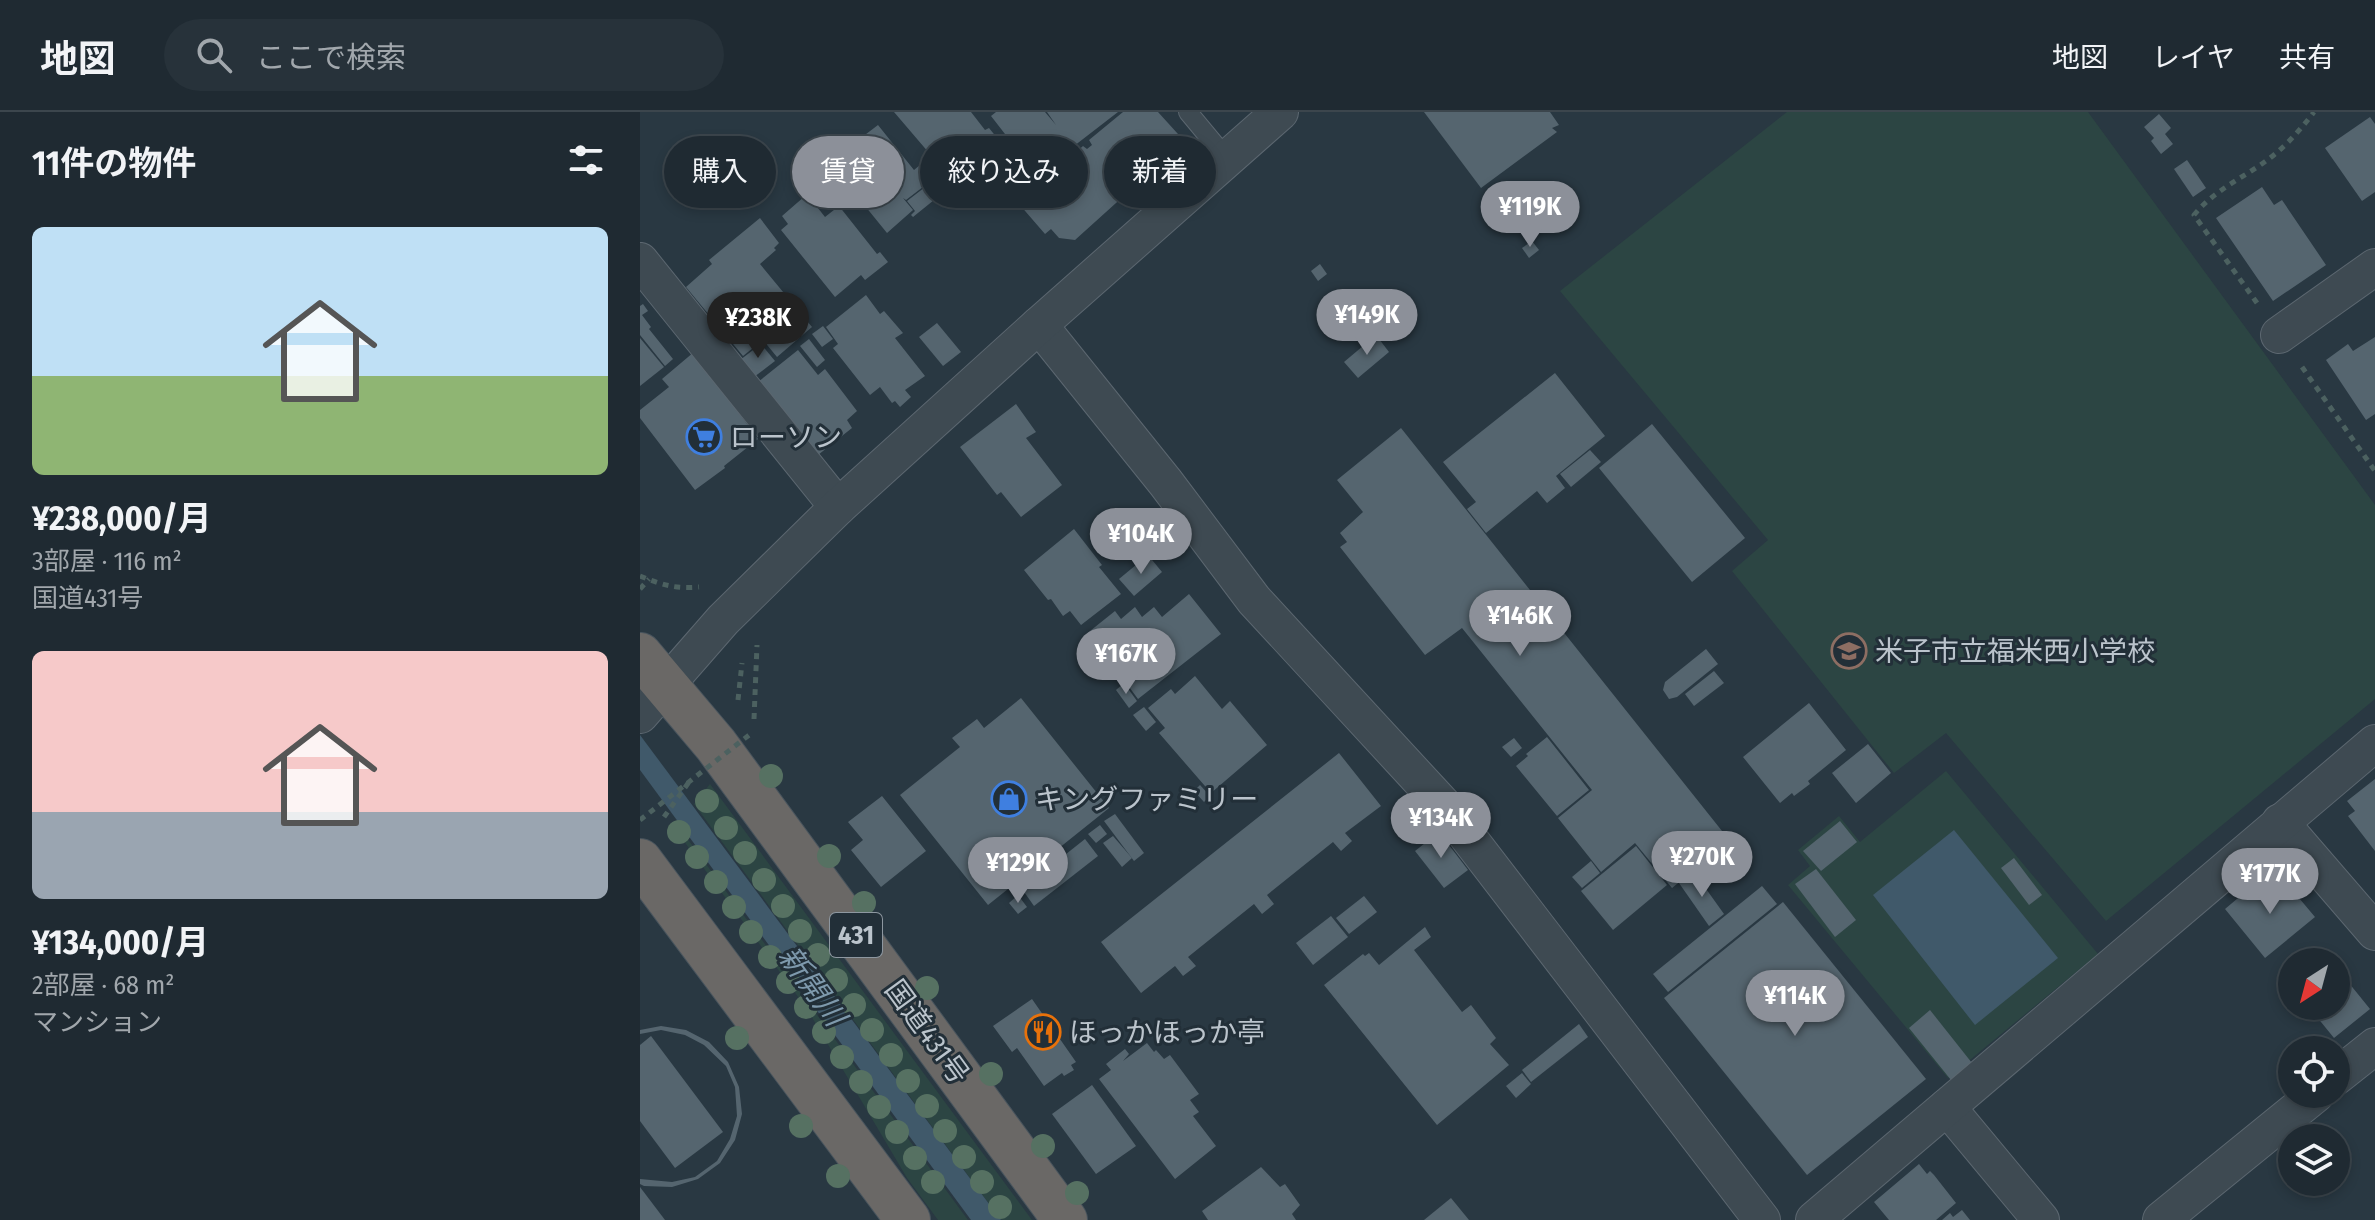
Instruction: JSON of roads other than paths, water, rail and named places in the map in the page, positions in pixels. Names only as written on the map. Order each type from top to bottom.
[{"type":"highway","name":"国道431号","points":[[650,689],[716,745],[1065,1220]]},
{"type":"highway","points":[[640,861],[908,1220]]},
{"type":"street","points":[[650,689],[838,507],[1280,112]]},
{"type":"street","points":[[640,261],[838,507]]},
{"type":"street","points":[[2279,335],[2375,267]]},
{"type":"street","points":[[1039,325],[1166,483],[1254,600],[1445,807],[1762,1220]]},
{"type":"street","points":[[1814,1220],[2375,743]]},
{"type":"street","points":[[2280,822],[2375,932]]},
{"type":"street","points":[[2350,1066],[2375,1046]]},
{"type":"street","points":[[1947,1107],[2041,1220]]},
{"type":"street","points":[[2161,1220],[2299,1108]]},
{"type":"lane","points":[[1188,112],[1227,159]]},
{"type":"water","name":"新開川","points":[[640,735],[1001,1220],[971,1220],[640,770]]},
{"type":"water","points":[[1954,830],[2058,958],[1975,1025],[1873,895]]},
{"type":"place","name":"ローソン","points":[[704,437]]},
{"type":"place","name":"米子市立福米西小学校","points":[[1849,651]]},
{"type":"place","name":"キングファミリー","points":[[1009,799]]},
{"type":"place","name":"ほっかほっか亭","points":[[1043,1032]]}]
